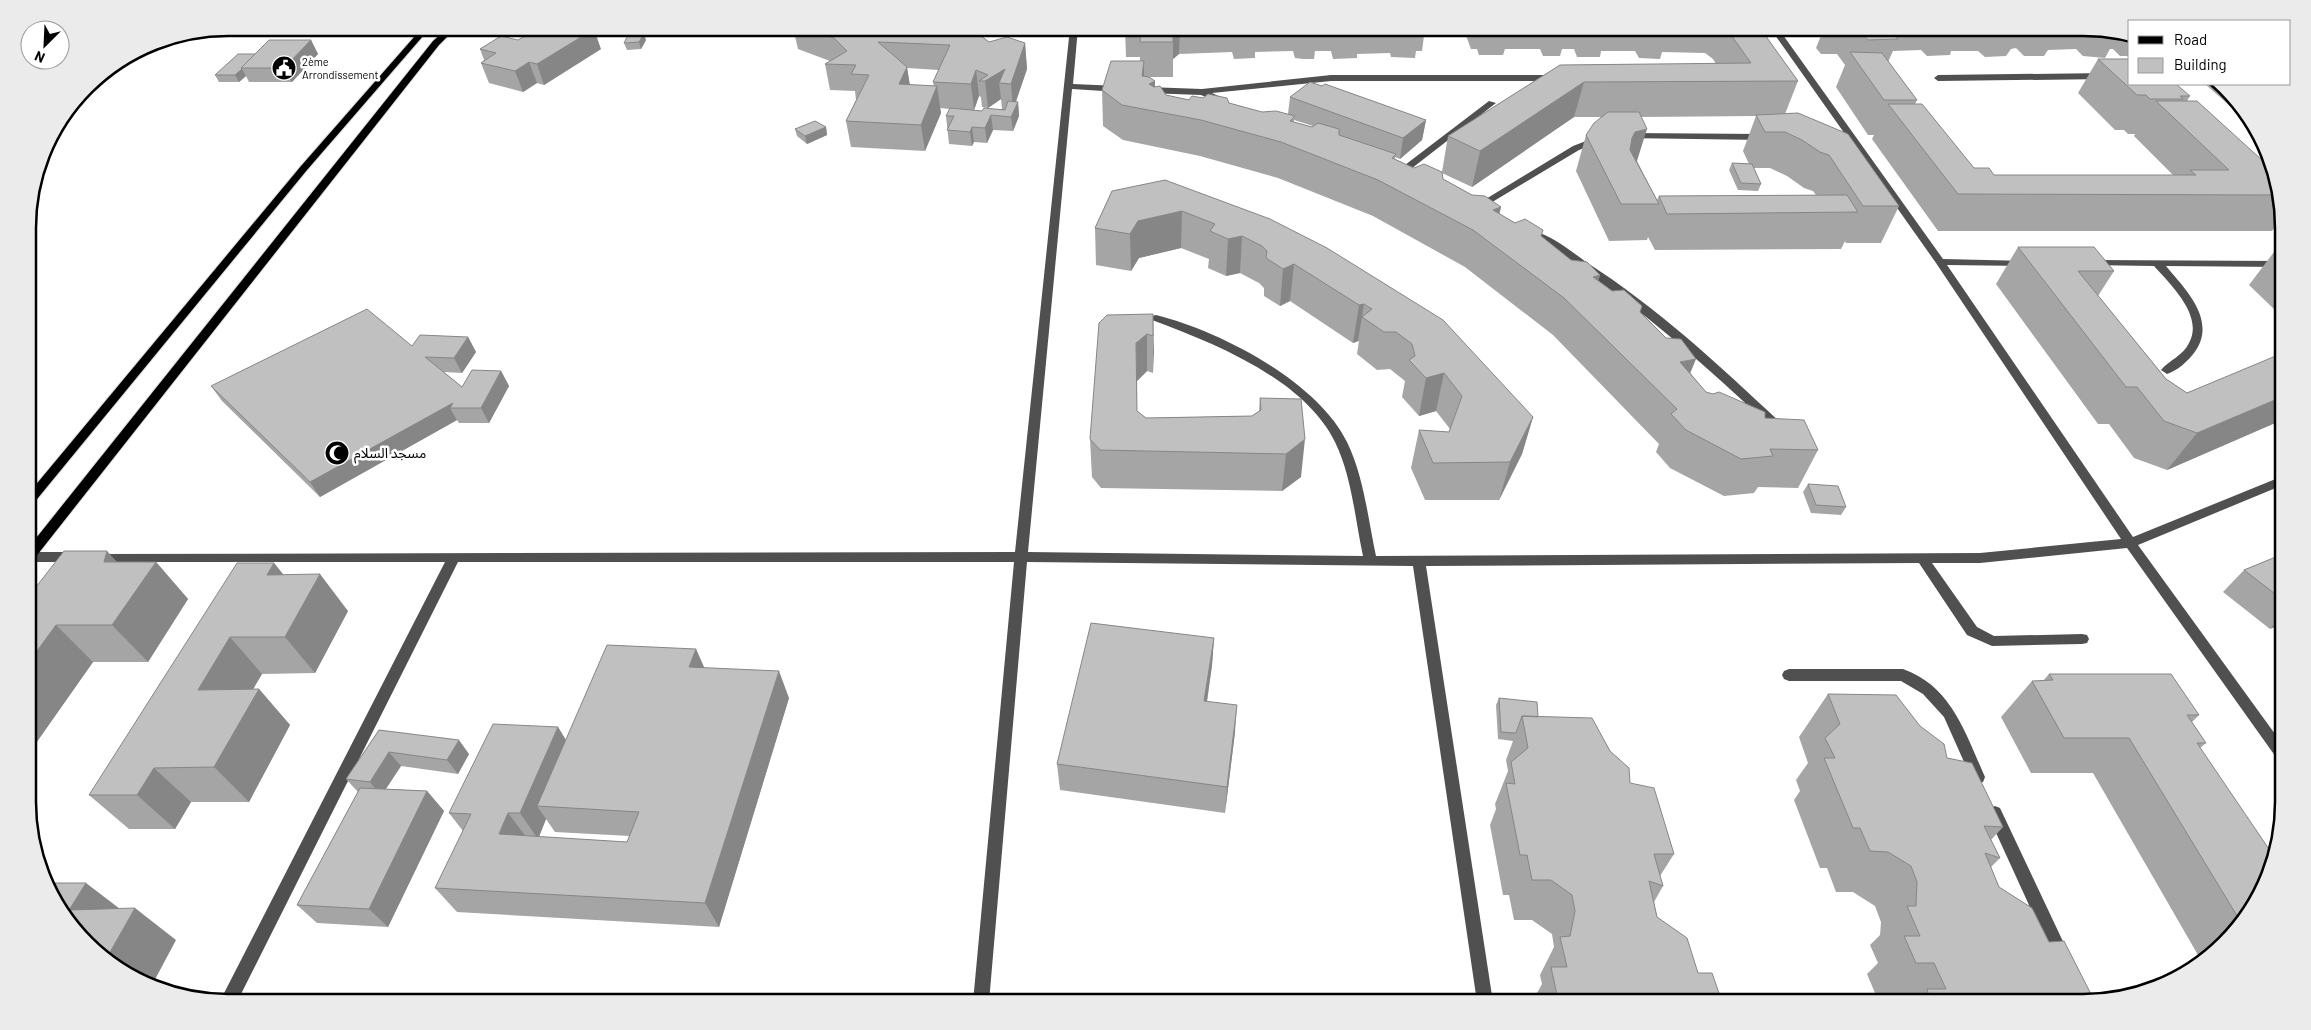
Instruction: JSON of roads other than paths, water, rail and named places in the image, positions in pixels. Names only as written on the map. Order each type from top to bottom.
[{"type":"main road","points":[[36,491],[304,168],[417,36]]},
{"type":"main road","points":[[36,547],[446,36]]},
{"type":"street","points":[[983,994],[1021,557],[1073,36]]},
{"type":"street","points":[[1779,36],[1847,137],[1940,262],[2130,543],[2275,745]]},
{"type":"street","points":[[1938,78],[2107,76],[2128,80]]},
{"type":"street","points":[[1068,86],[1202,92],[1331,78],[1567,78]]},
{"type":"street","points":[[1202,92],[1235,106]]},
{"type":"street","points":[[1418,176],[1399,169],[1492,103]]},
{"type":"street","points":[[1621,136],[1774,137]]},
{"type":"street","points":[[1481,205],[1576,148],[1586,143],[1606,138]]},
{"type":"street","points":[[1523,228],[1556,246],[1647,308],[1704,357],[1778,427]]},
{"type":"street","points":[[1940,262],[2039,263]]},
{"type":"street","points":[[2078,263],[2275,264]]},
{"type":"street","points":[[2157,263],[2179,288],[2195,311],[2199,329],[2196,346],[2185,360],[2167,370]]},
{"type":"street","points":[[1156,318],[1236,350],[1270,370],[1303,397],[1334,430],[1349,464],[1370,562]]},
{"type":"street","points":[[36,556],[1021,557],[1370,562],[1980,558],[2130,543],[2275,483]]},
{"type":"street","points":[[232,994],[454,557]]},
{"type":"street","points":[[1922,558],[1972,631],[1983,638],[1992,641],[2082,639]]},
{"type":"street","points":[[1418,561],[1484,994]]},
{"type":"street","points":[[1789,675],[1903,675],[1928,690],[1949,713],[2066,966]]},
{"type":"place","name":"2ème Arrondissement","points":[[284,68]]},
{"type":"place","name":"مسجد السلام","points":[[337,453]]}]
